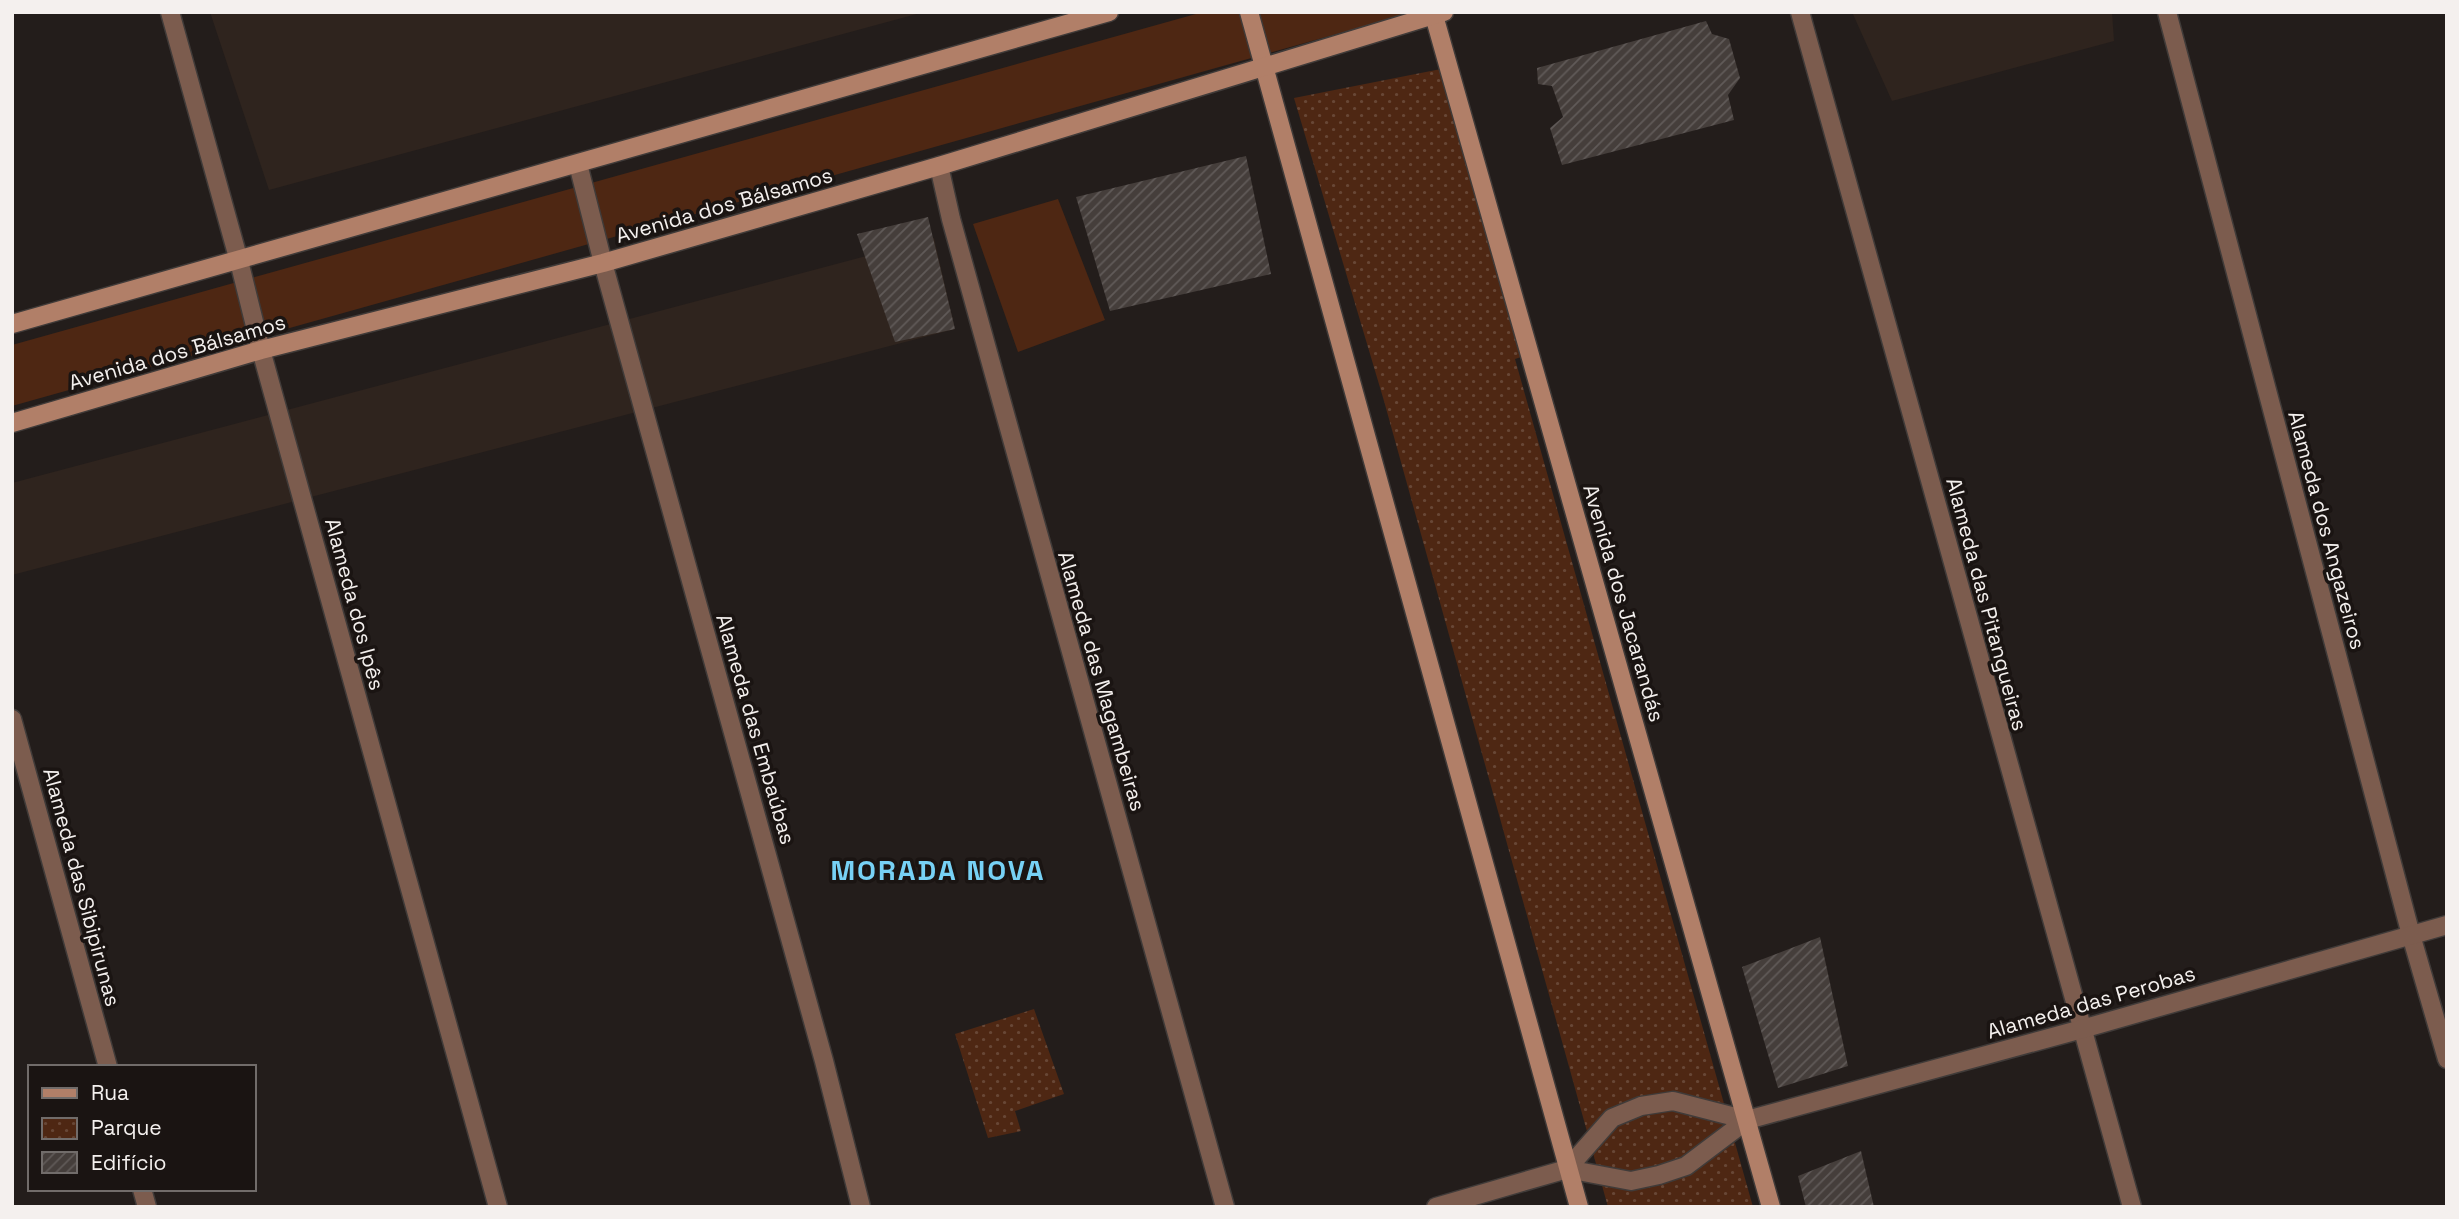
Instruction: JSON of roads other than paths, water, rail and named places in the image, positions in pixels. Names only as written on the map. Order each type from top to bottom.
[{"type":"street","name":"Alameda dos Ipês","points":[[170,12],[498,1207]]},
{"type":"street","points":[[12,324],[1109,12]]},
{"type":"street","points":[[1249,12],[1262,68],[1579,1207]]},
{"type":"street","name":"Alameda das Pitangueiras","points":[[1800,12],[2132,1207]]},
{"type":"street","name":"Alameda dos Angazeiros","points":[[2167,12],[2411,935],[2447,1059]]},
{"type":"street","name":"Avenida dos Bálsamos","points":[[12,423],[261,350],[603,263],[939,166],[1437,13]]},
{"type":"street","name":"Avenida dos Jacarandás","points":[[1437,13],[1771,1207]]},
{"type":"street","name":"Alameda das Embaúbas","points":[[578,164],[824,1061],[861,1207]]},
{"type":"street","name":"Alameda das Magambeiras","points":[[939,166],[951,219],[1225,1207]]},
{"type":"street","name":"Alameda das Sibipirunas","points":[[12,719],[107,1065]]},
{"type":"street","name":"Alameda das Perobas","points":[[1436,1207],[1567,1169],[1631,1181],[1659,1175],[1686,1166],[1747,1120],[2082,1029],[2447,925]]},
{"type":"street","name":"Alameda das Perobas","points":[[1567,1169],[1612,1118],[1641,1106],[1673,1101],[1747,1120]]},
{"type":"district","name":"MORADA NOVA","points":[[938,870]]}]
